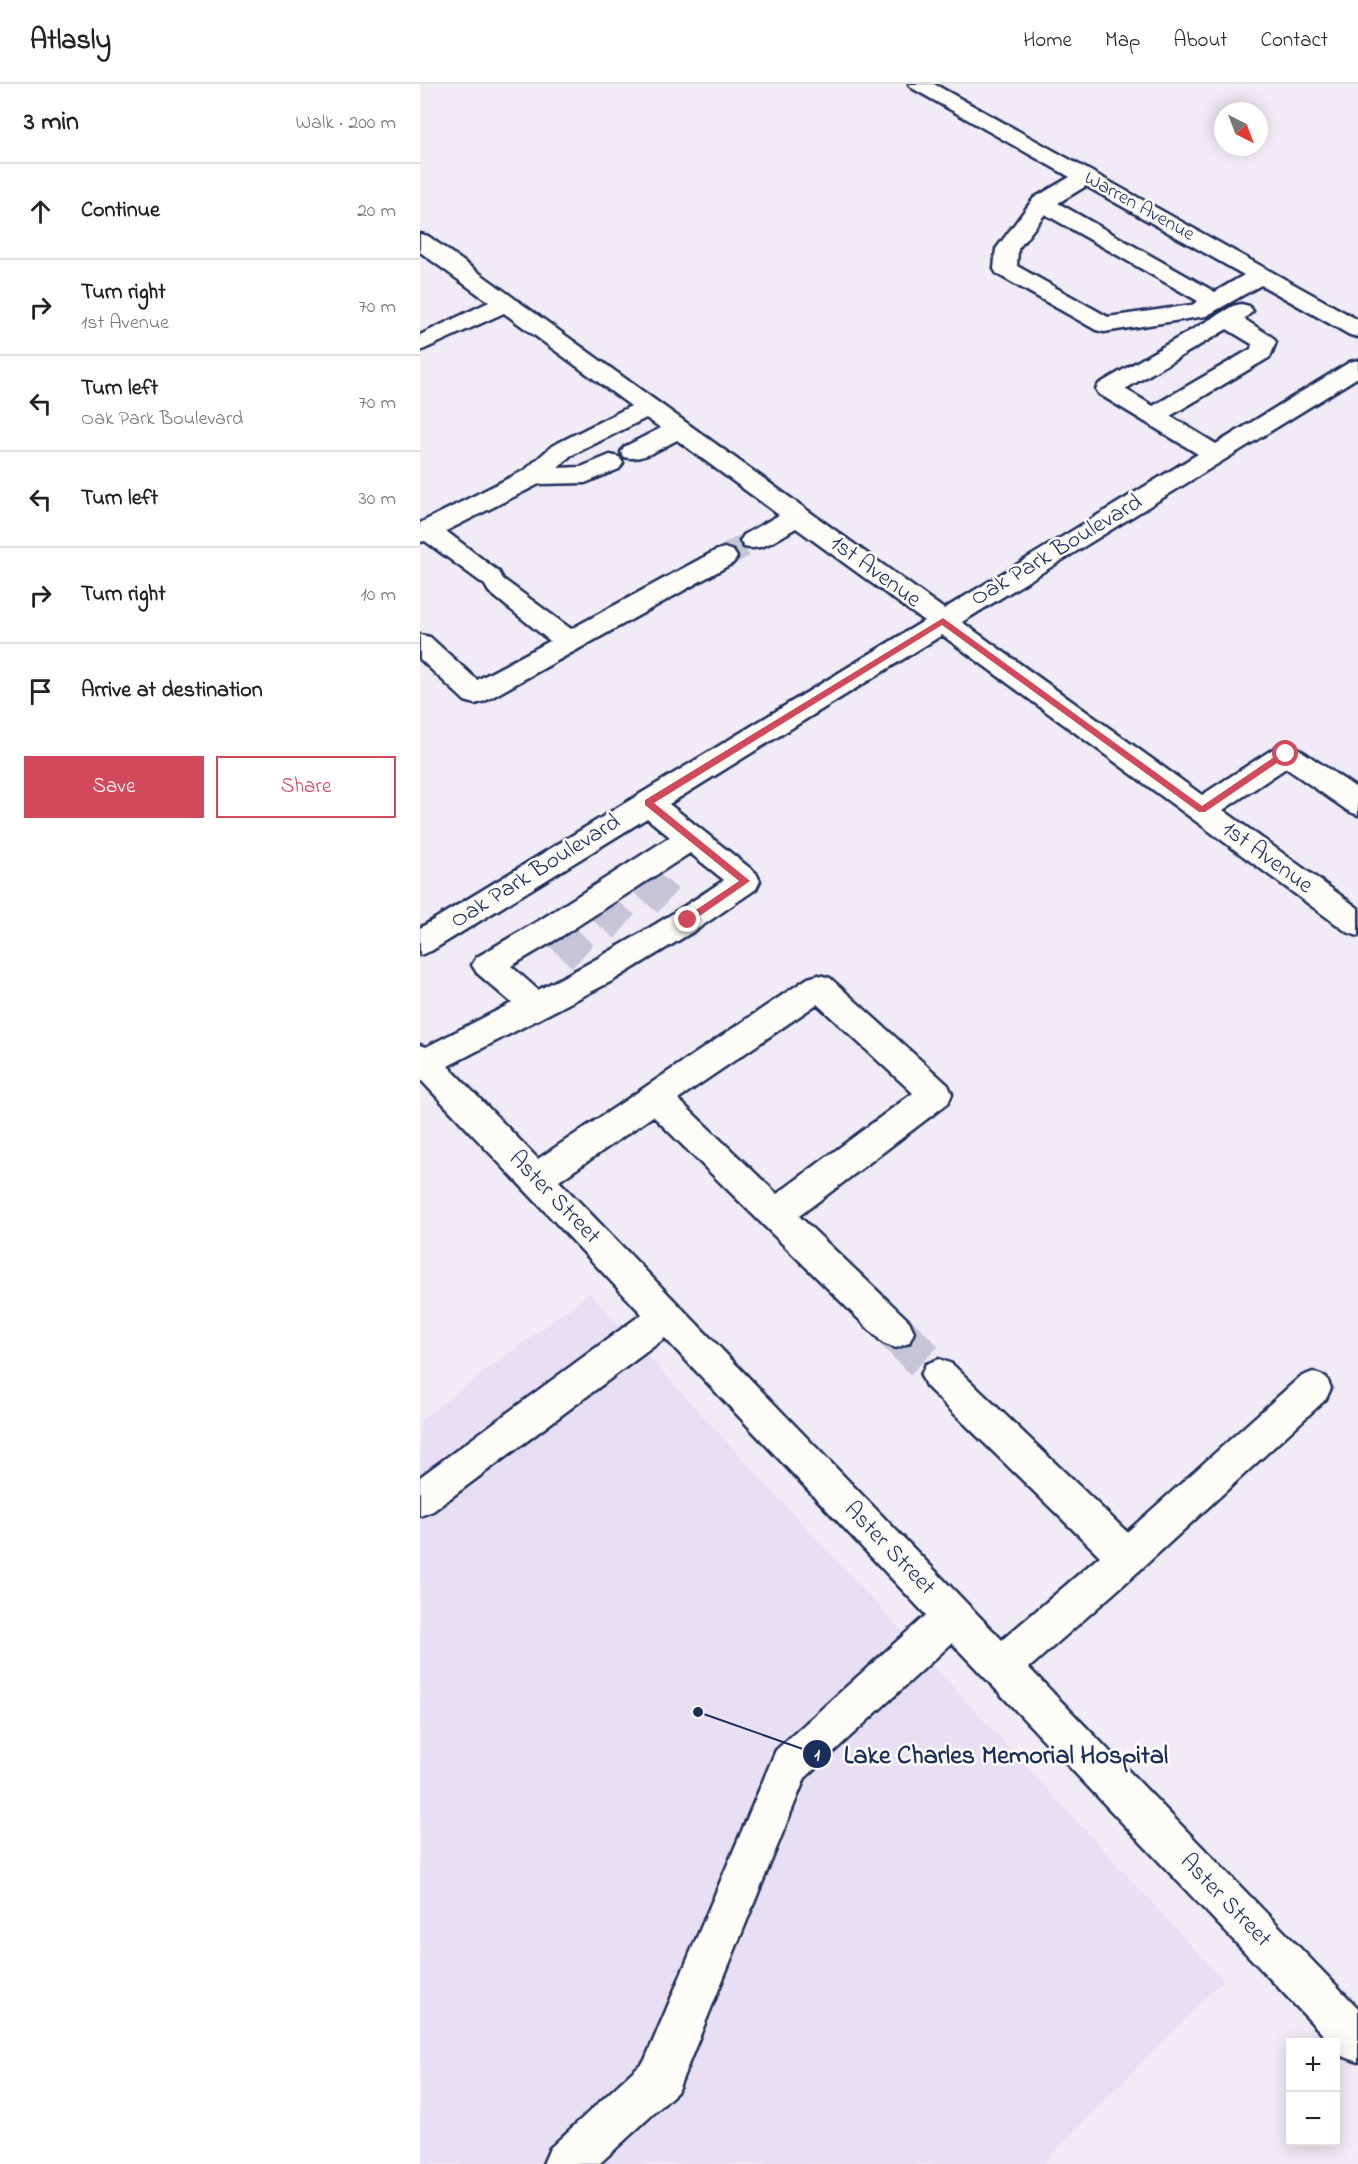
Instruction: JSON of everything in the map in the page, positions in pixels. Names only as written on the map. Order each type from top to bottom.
[{"type":"street","name":"Warren Avenue","points":[[919,84],[1358,330]]},
{"type":"street","points":[[1086,177],[1042,203],[1007,249],[1005,268],[1104,324],[1221,310],[1282,288]]},
{"type":"street","points":[[1042,203],[1221,310],[1264,342],[1262,352],[1153,416]]},
{"type":"street","name":"1st Avenue","points":[[420,241],[1358,924]]},
{"type":"street","points":[[1215,454],[1108,389],[1221,310],[1261,275]]},
{"type":"street","points":[[420,344],[506,303]]},
{"type":"street","name":"Oak Park Boulevard","points":[[420,943],[1358,367]]},
{"type":"street","points":[[569,642],[494,582],[424,532],[534,476],[561,451],[649,407]]},
{"type":"street","points":[[633,452],[679,429]]},
{"type":"street","points":[[534,476],[585,475],[610,463]]},
{"type":"street","points":[[753,541],[798,516]]},
{"type":"street","points":[[420,644],[475,694],[724,557]]},
{"type":"street","points":[[1202,810],[1286,754],[1358,804]]},
{"type":"street","points":[[421,1062],[536,1006],[593,965],[678,911],[745,881],[648,803]]},
{"type":"street","points":[[536,1006],[488,964],[555,932],[640,877],[692,837]]},
{"type":"street","points":[[536,1179],[819,987],[936,1094],[776,1214]]},
{"type":"street","name":"Aster Street","points":[[421,1062],[536,1179],[1358,2040]]},
{"type":"street","points":[[655,1097],[896,1332]]},
{"type":"street","points":[[420,1499],[667,1316]]},
{"type":"street","points":[[939,1375],[1127,1557]]},
{"type":"street","points":[[1001,1667],[1127,1557],[1313,1388]]},
{"type":"street","points":[[566,2164],[661,2076],[790,1764],[952,1616]]},
{"type":"shaded area","points":[[590,1293],[1223,1980],[1043,2164],[420,2164],[420,1420]]},
{"type":"tunnel","points":[[724,557],[753,541]]},
{"type":"tunnel","points":[[644,881],[669,902]]},
{"type":"tunnel","points":[[601,907],[629,930]]},
{"type":"tunnel","points":[[560,935],[585,958]]},
{"type":"tunnel","points":[[896,1332],[939,1375]]},
{"type":"place","name":"Lake Charles Memorial Hospital","points":[[698,1712]]},
{"type":"route","points":[[688,920],[745,881],[648,803],[943,621],[1202,810],[1286,754]]}]
